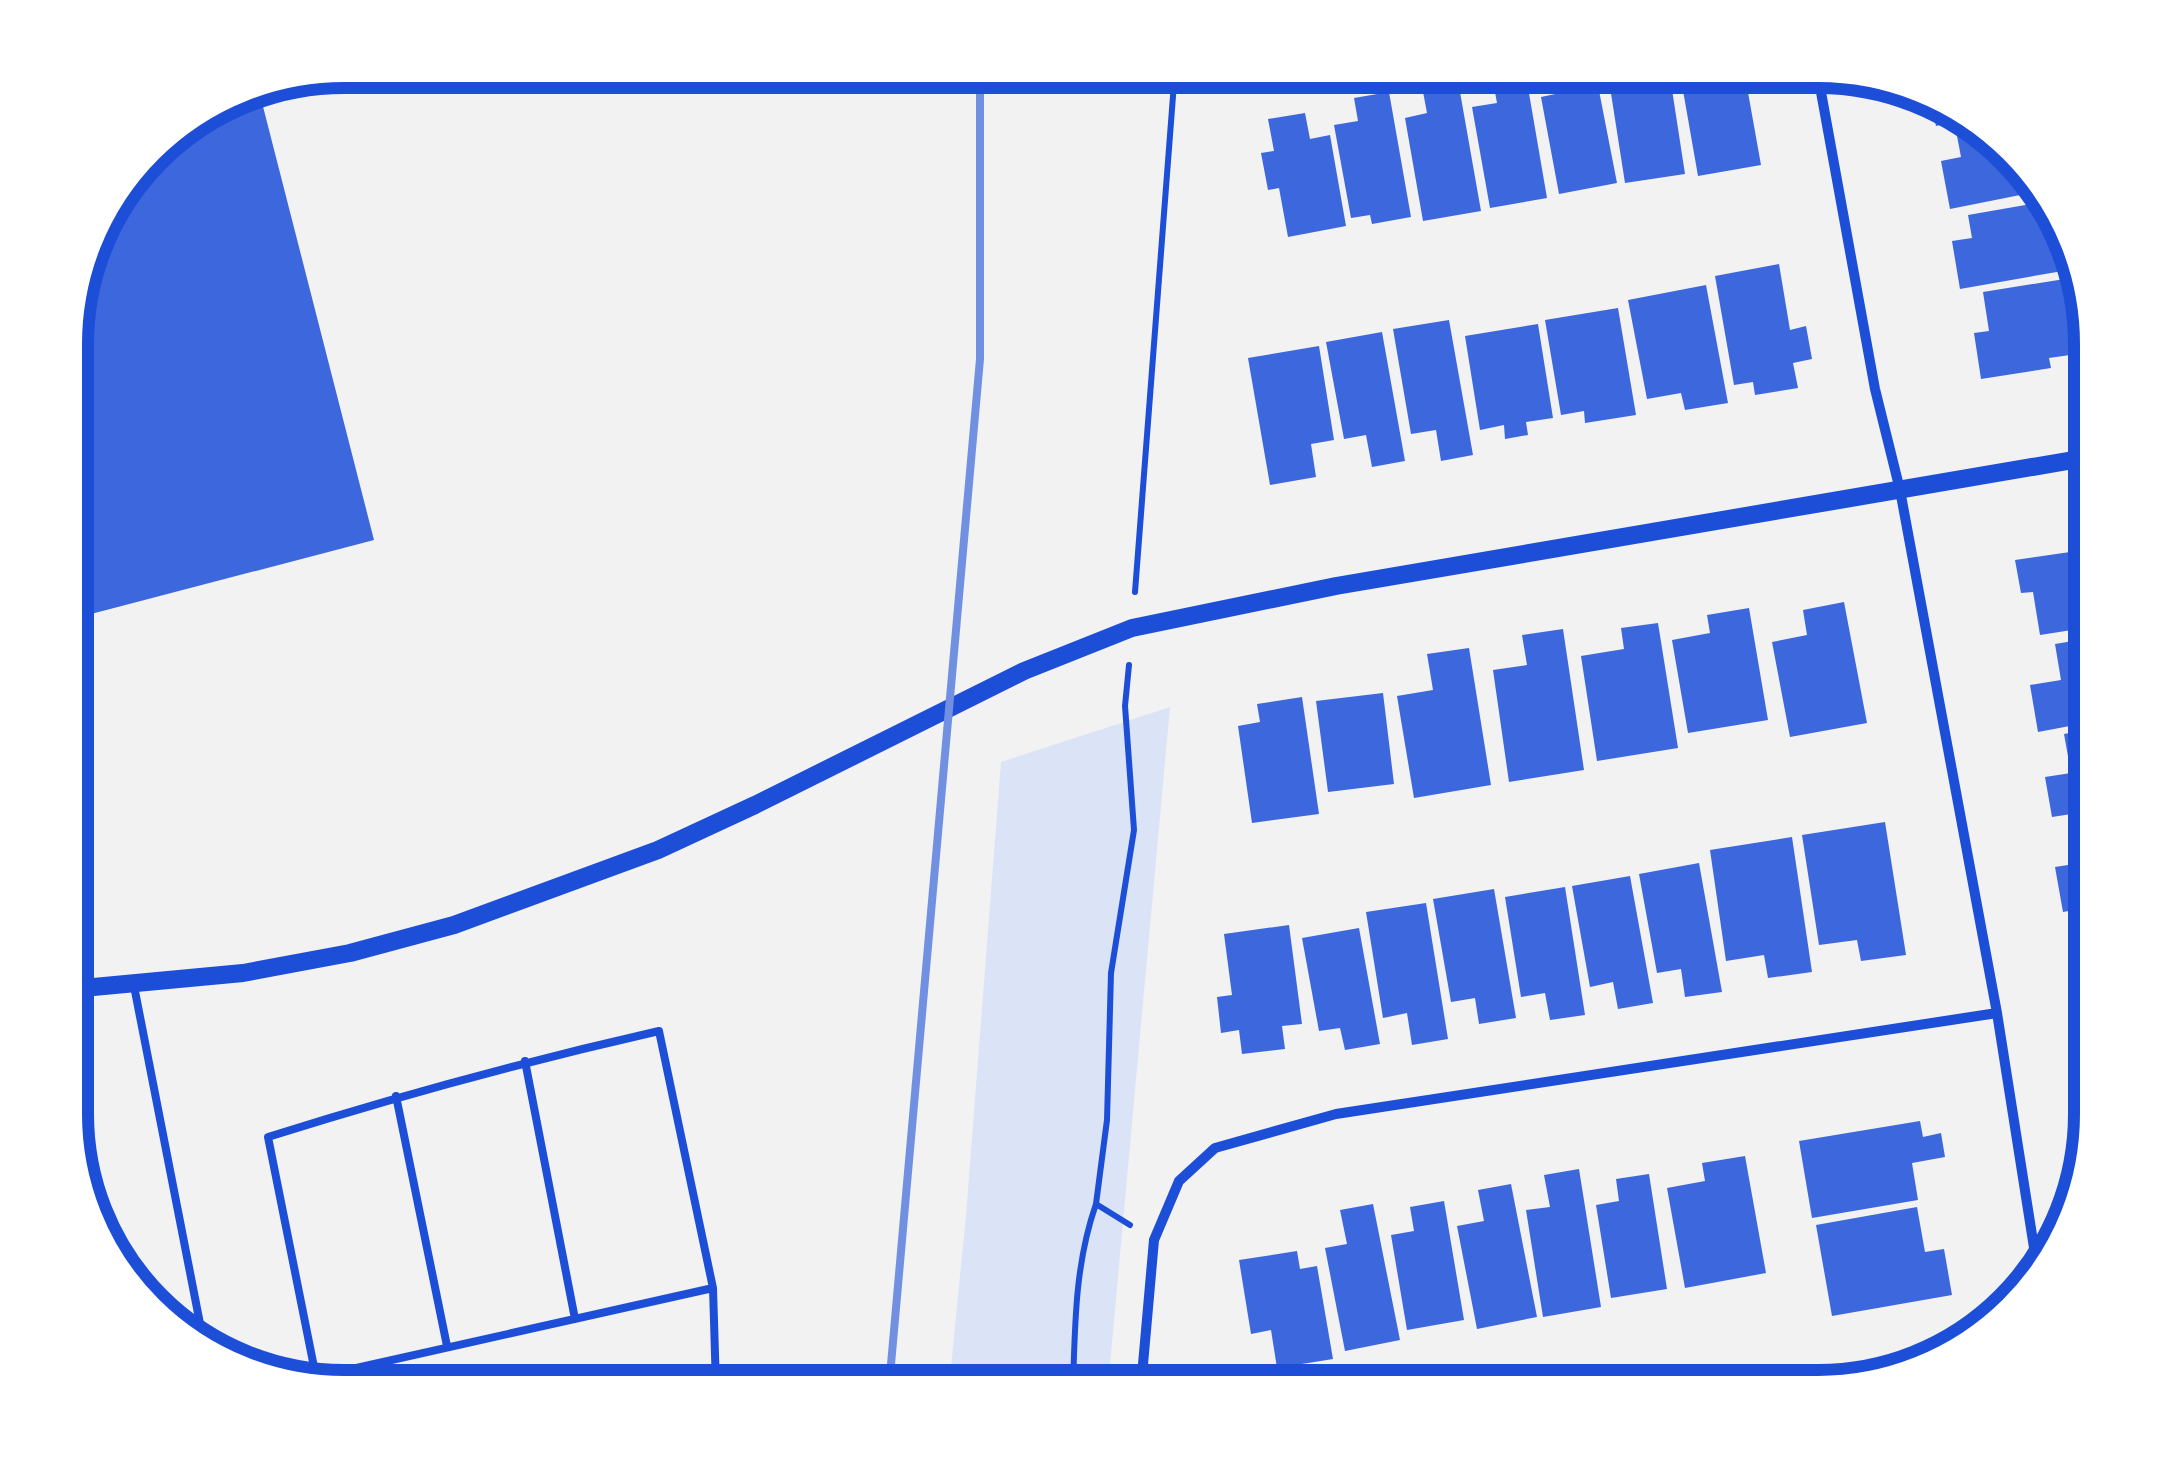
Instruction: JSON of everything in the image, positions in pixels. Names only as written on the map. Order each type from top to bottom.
[{"type":"street","points":[[1820,88],[1997,1014],[2034,1250]]},
{"type":"street","points":[[88,989],[243,973],[350,953],[454,925],[538,896],[755,806],[1024,671],[1132,628],[1318,589],[2074,460]]},
{"type":"street","points":[[1143,1369],[1154,1240],[1178,1181],[1215,1148],[1336,1114],[1997,1014]]},
{"type":"lane","points":[[134,985],[200,1326]]},
{"type":"lane","points":[[312,1367],[268,1137],[396,1096],[525,1061],[660,1031],[714,1288],[716,1370]]},
{"type":"lane","points":[[525,1061],[574,1319]]},
{"type":"lane","points":[[396,1096],[447,1346]]},
{"type":"lane","points":[[344,1370],[714,1288]]},
{"type":"path","points":[[1074,1370],[1076,1290],[1083,1240],[1096,1204],[1107,1120],[1110,973],[1134,830],[1125,706],[1173,88]]},
{"type":"path","points":[[1096,1204],[1154,1240]]},
{"type":"shaded area","points":[[1170,707],[1110,1369],[951,1370],[1001,762]]},
{"type":"building","points":[[1422,88],[1459,88],[1481,211],[1423,221],[1405,118],[1427,113]]},
{"type":"building","points":[[1494,88],[1528,88],[1547,198],[1490,208],[1472,107],[1497,103]]},
{"type":"building","points":[[1564,88],[1599,88],[1617,183],[1559,194],[1541,97],[1565,92]]},
{"type":"building","points":[[1610,88],[1672,88],[1685,174],[1625,183]]},
{"type":"building","points":[[1683,88],[1747,88],[1761,165],[1698,176]]},
{"type":"building","points":[[1389,92],[1411,217],[1372,224],[1370,215],[1351,218],[1334,125],[1358,121],[1354,98]]},
{"type":"building","points":[[262,102],[374,540],[88,615],[88,344],[92,294],[101,261],[131,201],[175,151],[216,122]]},
{"type":"building","points":[[1305,113],[1310,139],[1330,135],[1346,226],[1288,237],[1279,188],[1268,190],[1261,153],[1274,151],[1268,119]]},
{"type":"building","points":[[1933,115],[1948,123],[1936,126]]},
{"type":"building","points":[[1965,134],[1974,140],[2026,194],[1950,209],[1941,161],[1961,157],[1957,136]]},
{"type":"building","points":[[2032,204],[2064,271],[1960,289],[1952,241],[1972,238],[1968,215]]},
{"type":"building","points":[[1779,264],[1790,330],[1806,326],[1812,359],[1793,363],[1798,388],[1755,395],[1753,382],[1734,385],[1715,276]]},
{"type":"building","points":[[2066,279],[2074,354],[2049,358],[2051,368],[1981,379],[1974,333],[1989,331],[1983,292]]},
{"type":"building","points":[[1706,285],[1728,403],[1685,410],[1681,393],[1647,399],[1628,300]]},
{"type":"building","points":[[1618,308],[1636,415],[1585,423],[1584,411],[1561,415],[1545,320]]},
{"type":"building","points":[[1449,320],[1473,455],[1441,461],[1436,430],[1411,434],[1393,329]]},
{"type":"building","points":[[1538,324],[1553,418],[1526,422],[1528,435],[1505,439],[1504,425],[1480,430],[1465,336]]},
{"type":"building","points":[[1382,332],[1405,461],[1372,467],[1366,435],[1344,439],[1326,342]]},
{"type":"building","points":[[1319,346],[1334,440],[1311,444],[1316,477],[1270,485],[1248,358]]},
{"type":"building","points":[[2074,551],[2074,630],[2040,635],[2033,592],[2021,593],[2015,560]]},
{"type":"building","points":[[1844,602],[1867,723],[1790,737],[1772,642],[1807,635],[1803,610]]},
{"type":"building","points":[[1749,608],[1768,720],[1688,733],[1672,640],[1710,633],[1707,615]]},
{"type":"building","points":[[1658,623],[1678,748],[1597,761],[1581,656],[1624,649],[1621,628]]},
{"type":"building","points":[[1563,629],[1584,770],[1509,782],[1493,670],[1527,665],[1522,635]]},
{"type":"building","points":[[2074,641],[2074,725],[2038,732],[2030,685],[2061,680],[2055,644]]},
{"type":"building","points":[[1469,648],[1491,785],[1414,798],[1397,696],[1433,690],[1427,654]]},
{"type":"building","points":[[1383,693],[1394,784],[1328,792],[1316,701]]},
{"type":"building","points":[[1302,697],[1319,814],[1252,823],[1238,726],[1260,722],[1257,704]]},
{"type":"building","points":[[2074,732],[2074,814],[2052,817],[2045,777],[2071,773],[2064,734]]},
{"type":"building","points":[[1885,822],[1906,955],[1861,961],[1857,940],[1819,945],[1802,835]]},
{"type":"building","points":[[1792,837],[1812,972],[1768,978],[1764,955],[1726,961],[1710,850]]},
{"type":"building","points":[[1699,863],[1722,992],[1685,997],[1681,969],[1657,973],[1639,874]]},
{"type":"building","points":[[2074,864],[2074,910],[2063,912],[2055,867]]},
{"type":"building","points":[[1630,876],[1653,1003],[1618,1009],[1613,982],[1590,987],[1572,886]]},
{"type":"building","points":[[1565,887],[1585,1015],[1550,1020],[1545,993],[1521,997],[1505,897]]},
{"type":"building","points":[[1494,889],[1516,1018],[1479,1024],[1475,998],[1451,1002],[1433,899]]},
{"type":"building","points":[[1426,903],[1448,1039],[1412,1045],[1407,1013],[1383,1018],[1366,912]]},
{"type":"building","points":[[1289,925],[1302,1024],[1282,1026],[1285,1049],[1242,1054],[1239,1030],[1221,1033],[1217,997],[1232,995],[1224,934]]},
{"type":"building","points":[[1359,928],[1380,1044],[1345,1050],[1340,1028],[1319,1031],[1302,938]]},
{"type":"building","points":[[1920,1121],[1923,1137],[1941,1133],[1945,1157],[1912,1163],[1918,1200],[1812,1218],[1799,1141]]},
{"type":"building","points":[[1745,1156],[1766,1273],[1685,1288],[1667,1188],[1705,1181],[1702,1163]]},
{"type":"building","points":[[1579,1169],[1601,1307],[1543,1317],[1526,1210],[1550,1207],[1544,1175]]},
{"type":"building","points":[[1649,1174],[1667,1289],[1611,1298],[1596,1205],[1619,1201],[1616,1179]]},
{"type":"building","points":[[1511,1184],[1537,1317],[1477,1329],[1457,1226],[1484,1221],[1478,1190]]},
{"type":"building","points":[[1444,1201],[1464,1320],[1407,1330],[1391,1235],[1414,1231],[1410,1207]]},
{"type":"building","points":[[1373,1204],[1400,1340],[1345,1351],[1325,1248],[1347,1244],[1340,1210]]},
{"type":"building","points":[[1917,1207],[1925,1252],[1944,1249],[1952,1295],[1832,1316],[1816,1225]]},
{"type":"building","points":[[1297,1251],[1300,1269],[1317,1266],[1333,1359],[1277,1368],[1271,1330],[1251,1334],[1239,1260]]},
{"type":"railway","points":[[891,1370],[980,359],[980,88]]}]
